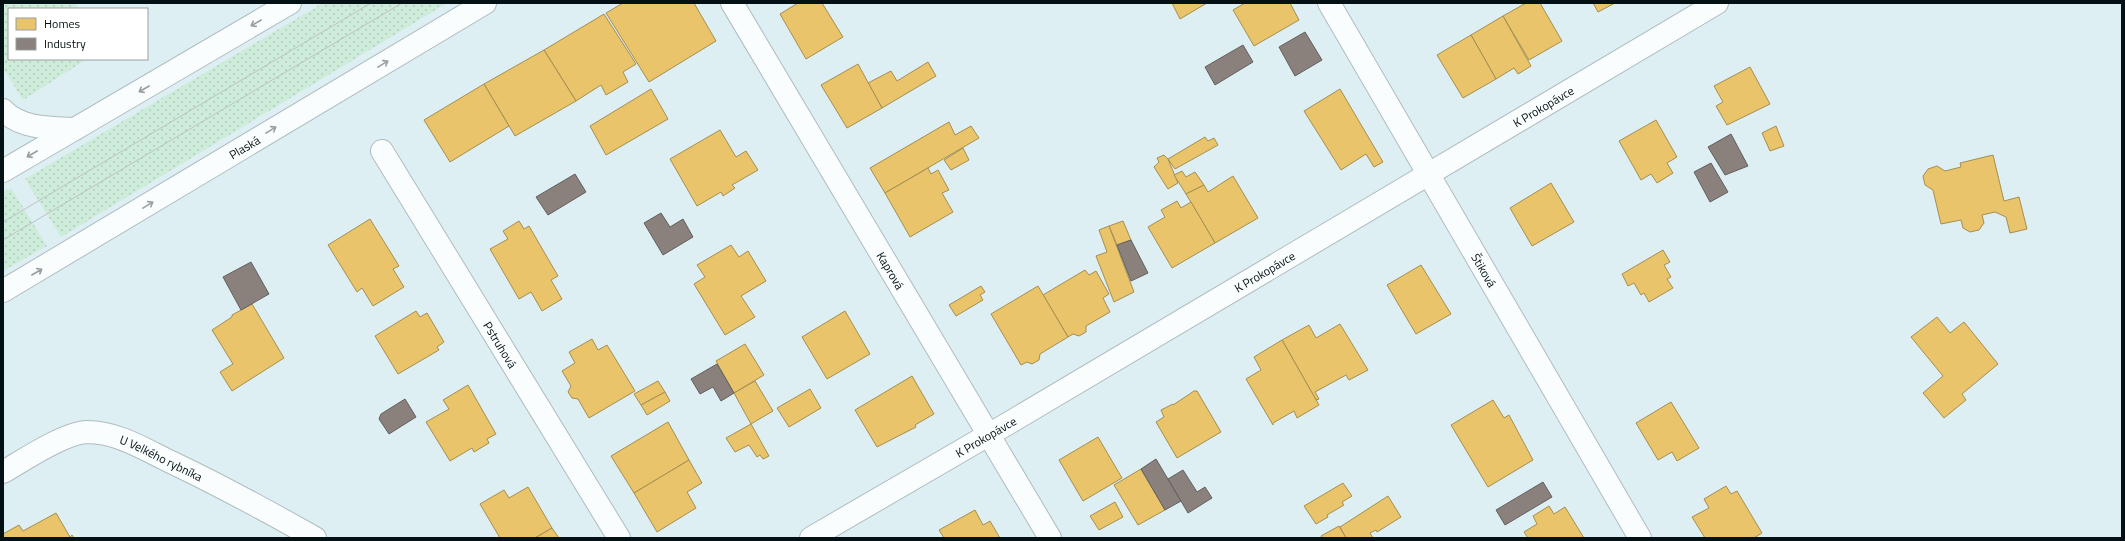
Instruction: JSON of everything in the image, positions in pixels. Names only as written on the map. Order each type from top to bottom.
[{"type":"street","points":[[3,171],[290,3]]},
{"type":"street","name":"Plaská","points":[[3,291],[485,3]]},
{"type":"street","name":"Kaprová","points":[[732,3],[1050,538]]},
{"type":"street","name":"Štiková","points":[[1329,3],[1640,538]]},
{"type":"street","name":"K Prokopávce","points":[[811,538],[989,435],[1717,3]]},
{"type":"street","points":[[3,110],[10,116],[25,123],[75,129]]},
{"type":"street","name":"Pstruhová","points":[[382,151],[619,538]]},
{"type":"street","name":"U Velkého rybníka","points":[[3,472],[54,444],[76,434],[87,432],[116,435],[247,499],[315,538]]},
{"type":"green space","points":[[3,3],[75,3],[78,8],[8,8],[8,60],[85,60],[23,100],[3,68]]},
{"type":"green space","points":[[323,3],[447,3],[61,237],[25,179]]},
{"type":"green space","points":[[11,188],[47,246],[3,271],[3,192]]},
{"type":"building: Homes","points":[[623,3],[694,3],[716,41],[649,82],[606,13]]},
{"type":"building: Homes","points":[[798,3],[822,3],[843,37],[806,59],[780,14]]},
{"type":"building: Homes","points":[[1172,3],[1207,3],[1180,19]]},
{"type":"building: Homes","points":[[1245,3],[1290,3],[1299,20],[1254,46],[1233,10]]},
{"type":"building: Homes","points":[[1526,3],[1540,3],[1562,41],[1529,60],[1503,16]]},
{"type":"building: Homes","points":[[1593,3],[1615,3],[1598,12]]},
{"type":"building: Homes","points":[[604,14],[636,64],[623,72],[628,82],[606,95],[601,85],[576,101],[544,50]]},
{"type":"building: Homes","points":[[1503,16],[1531,66],[1518,74],[1514,68],[1496,79],[1471,35]]},
{"type":"building: Homes","points":[[1471,35],[1496,79],[1463,98],[1437,55]]},
{"type":"building: Homes","points":[[544,50],[576,101],[515,136],[484,84]]},
{"type":"building: Homes","points":[[928,62],[936,76],[882,108],[868,83],[891,71],[897,81]]},
{"type":"building: Homes","points":[[858,64],[882,108],[847,128],[821,85]]},
{"type":"building: Homes","points":[[1750,67],[1770,104],[1727,125],[1716,106],[1723,102],[1714,86]]},
{"type":"building: Homes","points":[[484,84],[509,126],[450,162],[424,120]]},
{"type":"building: Homes","points":[[651,89],[668,119],[606,155],[590,126]]},
{"type":"building: Homes","points":[[1340,89],[1383,162],[1374,167],[1366,154],[1341,170],[1304,111]]},
{"type":"building: Homes","points":[[1656,120],[1677,157],[1667,163],[1673,173],[1657,183],[1651,174],[1641,180],[1619,141]]},
{"type":"building: Homes","points":[[949,122],[955,135],[971,126],[979,138],[885,193],[870,168]]},
{"type":"building: Homes","points":[[1776,126],[1784,146],[1770,151],[1762,133]]},
{"type":"building: Homes","points":[[720,130],[736,157],[746,151],[758,170],[732,185],[735,188],[723,196],[721,192],[697,206],[670,159]]},
{"type":"building: Homes","points":[[1205,137],[1208,141],[1214,138],[1218,145],[1175,169],[1168,159]]},
{"type":"building: Homes","points":[[963,148],[969,160],[951,170],[944,160]]},
{"type":"building: Homes","points":[[1164,155],[1168,159],[1178,183],[1168,189],[1154,167],[1159,162],[1157,158]]},
{"type":"building: Homes","points":[[1993,155],[2004,201],[2019,197],[2027,229],[2010,233],[2006,217],[1995,212],[1982,215],[1984,223],[1979,230],[1970,232],[1963,228],[1961,220],[1941,224],[1933,190],[1925,185],[1923,176],[1928,169],[1937,166],[1945,171],[1961,167],[1960,163]]},
{"type":"building: Homes","points":[[928,168],[931,174],[938,170],[949,190],[942,193],[953,212],[910,237],[885,193]]},
{"type":"building: Homes","points":[[1182,171],[1186,177],[1195,172],[1204,185],[1186,194],[1174,175]]},
{"type":"building: Homes","points":[[1233,176],[1258,218],[1215,243],[1186,194],[1204,185],[1208,192]]},
{"type":"building: Homes","points":[[1551,183],[1574,222],[1532,246],[1510,208]]},
{"type":"building: Homes","points":[[1177,201],[1181,208],[1191,202],[1215,243],[1172,268],[1148,227],[1165,217],[1161,210]]},
{"type":"building: Homes","points":[[370,219],[399,266],[393,269],[404,287],[373,306],[362,288],[357,292],[328,245]]},
{"type":"building: Homes","points":[[519,221],[524,229],[529,226],[558,276],[551,280],[562,299],[542,311],[531,292],[519,299],[490,249],[508,239],[503,231]]},
{"type":"building: Homes","points":[[1123,221],[1131,240],[1117,245],[1109,226]]},
{"type":"building: Homes","points":[[1109,226],[1134,292],[1114,302],[1096,256],[1107,252],[1099,230]]},
{"type":"building: Homes","points":[[731,245],[739,257],[748,251],[766,281],[741,296],[755,317],[725,335],[694,284],[705,277],[697,265]]},
{"type":"building: Homes","points":[[1663,250],[1670,262],[1664,265],[1671,277],[1667,279],[1673,288],[1649,302],[1644,293],[1641,295],[1634,283],[1628,286],[1622,274]]},
{"type":"building: Homes","points":[[1421,265],[1451,314],[1416,334],[1387,285]]},
{"type":"building: Homes","points":[[1085,270],[1089,275],[1096,271],[1109,294],[1103,298],[1110,312],[1086,326],[1086,332],[1079,336],[1073,334],[1068,337],[1043,295]]},
{"type":"building: Homes","points":[[981,286],[985,292],[980,295],[983,300],[956,316],[949,305]]},
{"type":"building: Homes","points":[[1038,286],[1068,337],[1040,354],[1039,360],[1032,364],[1027,362],[1021,365],[991,314]]},
{"type":"building: Homes","points":[[252,304],[284,358],[232,391],[220,372],[233,364],[212,330],[232,317],[232,315]]},
{"type":"building: Homes","points":[[416,311],[420,317],[427,313],[444,342],[437,347],[439,350],[398,374],[375,336]]},
{"type":"building: Homes","points":[[845,311],[870,354],[827,379],[802,337]]},
{"type":"building: Homes","points":[[1937,317],[1950,333],[1964,322],[1998,364],[1962,394],[1966,400],[1944,418],[1923,393],[1943,376],[1911,337]]},
{"type":"building: Homes","points":[[1340,324],[1368,370],[1349,380],[1346,375],[1315,392],[1319,399],[1316,400],[1282,340],[1309,325],[1316,338]]},
{"type":"building: Homes","points":[[592,339],[598,350],[607,345],[635,391],[589,418],[578,399],[572,398],[568,392],[571,386],[562,371],[575,363],[569,352]]},
{"type":"building: Homes","points":[[1282,340],[1319,405],[1297,418],[1294,411],[1273,423],[1273,425],[1246,379],[1261,370],[1254,357]]},
{"type":"building: Homes","points":[[745,344],[764,375],[734,393],[716,361]]},
{"type":"building: Homes","points":[[912,376],[934,414],[915,425],[916,427],[877,447],[855,410]]},
{"type":"building: Homes","points":[[658,381],[665,392],[641,405],[634,394]]},
{"type":"building: Homes","points":[[755,381],[773,411],[751,424],[734,393]]},
{"type":"building: Homes","points":[[468,385],[496,434],[487,439],[489,443],[474,452],[472,448],[450,461],[426,422],[449,409],[443,400]]},
{"type":"building: Homes","points":[[810,389],[821,408],[789,427],[777,408]]},
{"type":"building: Homes","points":[[1194,391],[1197,391],[1221,432],[1177,458],[1156,422],[1164,417],[1161,410],[1173,405]]},
{"type":"building: Homes","points":[[665,392],[670,401],[647,415],[641,405]]},
{"type":"building: Homes","points":[[1493,400],[1504,418],[1509,415],[1533,460],[1488,487],[1451,425]]},
{"type":"building: Homes","points":[[1671,402],[1699,448],[1677,461],[1672,452],[1658,460],[1636,423]]},
{"type":"building: Homes","points":[[668,422],[689,460],[634,493],[611,456]]},
{"type":"building: Homes","points":[[751,424],[769,456],[763,459],[760,455],[757,457],[749,445],[735,452],[726,438]]},
{"type":"building: Homes","points":[[1098,437],[1122,478],[1083,501],[1059,460]]},
{"type":"building: Homes","points":[[689,460],[702,483],[687,492],[696,508],[657,532],[634,493]]},
{"type":"building: Homes","points":[[1141,469],[1165,510],[1138,525],[1114,485]]},
{"type":"building: Homes","points":[[1343,483],[1352,496],[1342,502],[1344,505],[1327,515],[1328,517],[1316,524],[1304,506]]},
{"type":"building: Homes","points":[[1726,486],[1731,494],[1737,491],[1762,533],[1754,538],[1705,538],[1692,517],[1709,508],[1704,499]]},
{"type":"building: Homes","points":[[528,487],[552,528],[535,538],[500,538],[480,504],[504,490],[509,498]]},
{"type":"building: Homes","points":[[1388,496],[1401,517],[1377,532],[1376,530],[1370,533],[1373,538],[1346,538],[1340,527]]},
{"type":"building: Homes","points":[[1115,502],[1123,517],[1099,530],[1090,516]]},
{"type":"building: Homes","points":[[1549,506],[1554,514],[1565,507],[1584,538],[1528,538],[1524,532],[1537,524],[1533,516]]},
{"type":"building: Homes","points":[[975,510],[983,525],[990,521],[1000,538],[944,538],[939,530]]},
{"type":"building: Homes","points":[[56,513],[70,537],[72,535],[74,538],[3,538],[3,534],[19,525],[23,531]]},
{"type":"building: Homes","points":[[1339,526],[1346,538],[1322,538],[1321,536]]},
{"type":"building: Homes","points":[[552,528],[559,538],[535,538]]},
{"type":"building: Industry","points":[[1305,32],[1322,60],[1295,76],[1279,47]]},
{"type":"building: Industry","points":[[1243,45],[1253,62],[1215,85],[1205,67]]},
{"type":"building: Industry","points":[[1731,134],[1748,166],[1725,175],[1708,147]]},
{"type":"building: Industry","points":[[1711,163],[1728,192],[1710,202],[1694,172]]},
{"type":"building: Industry","points":[[575,174],[586,192],[548,215],[536,197]]},
{"type":"building: Industry","points":[[661,213],[670,227],[683,219],[693,237],[663,255],[644,223]]},
{"type":"building: Industry","points":[[1131,240],[1148,273],[1131,281],[1117,245]]},
{"type":"building: Industry","points":[[251,262],[269,294],[241,310],[223,277]]},
{"type":"building: Industry","points":[[717,364],[734,393],[721,401],[713,387],[700,394],[691,379]]},
{"type":"building: Industry","points":[[405,399],[416,417],[389,434],[379,419],[381,414]]},
{"type":"building: Industry","points":[[1156,459],[1181,501],[1165,510],[1141,469]]},
{"type":"building: Industry","points":[[1183,470],[1197,492],[1205,487],[1212,498],[1188,513],[1168,479]]},
{"type":"building: Industry","points":[[1543,482],[1552,497],[1505,525],[1496,510]]},
{"type":"tram line","points":[[3,222],[371,3]]},
{"type":"tram line","points":[[3,240],[402,3]]}]
